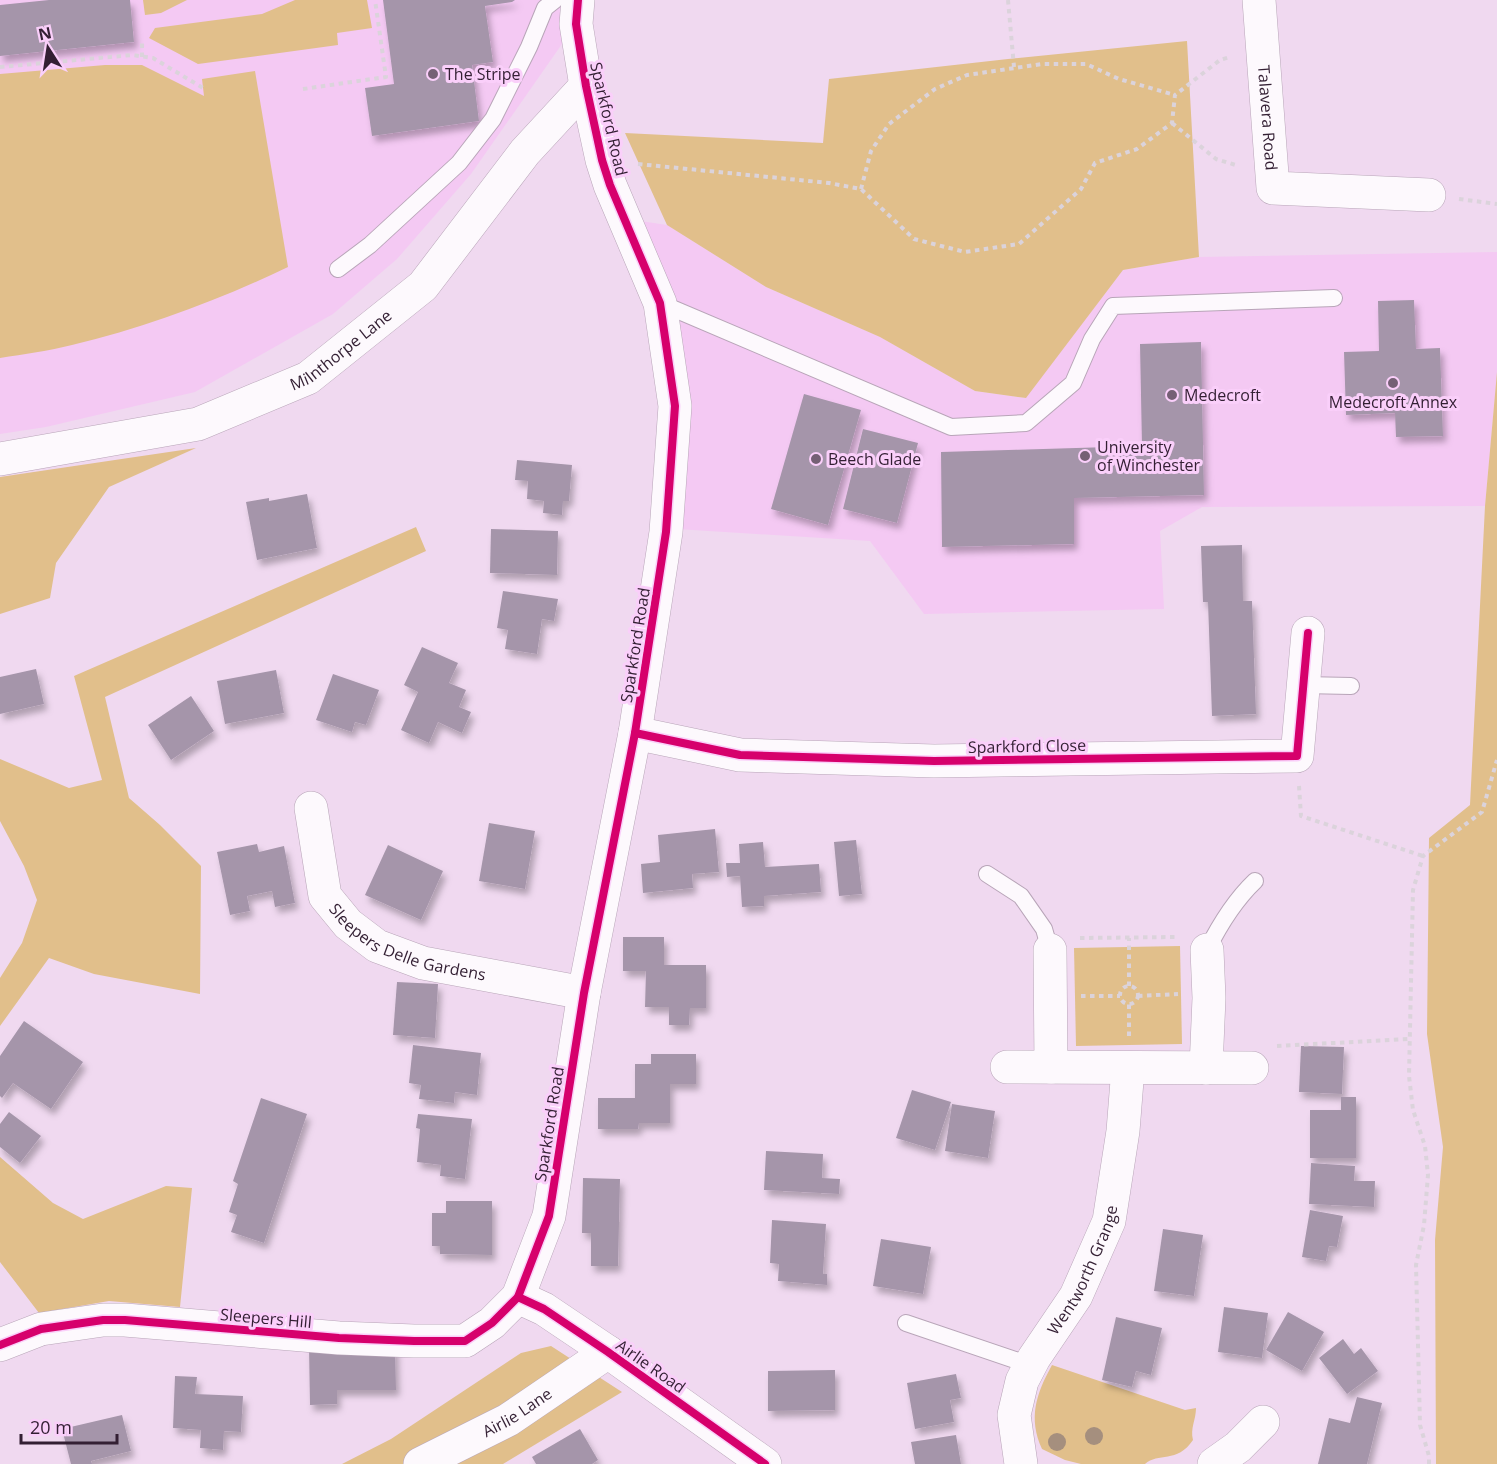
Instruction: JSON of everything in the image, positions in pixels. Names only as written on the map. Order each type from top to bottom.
[{"type":"street","name":"Sparkford Road","points":[[518,1297],[549,1216],[584,993],[636,733],[666,532],[675,406],[660,303],[610,185],[602,160],[585,86],[576,24],[578,0]]},
{"type":"street","name":"Talavera Road","points":[[1259,0],[1273,188],[1429,195]]},
{"type":"street","name":"Milnthorpe Lane","points":[[0,459],[198,424],[308,378],[423,286],[525,152],[585,86]]},
{"type":"street","points":[[1297,756],[1308,633]]},
{"type":"street","name":"Sparkford Close","points":[[636,733],[740,755],[934,761],[1297,756]]},
{"type":"street","name":"Sleepers Delle Gardens","points":[[311,808],[325,896],[348,924],[377,946],[423,963],[584,993]]},
{"type":"street","points":[[1049,944],[1051,1067]]},
{"type":"street","points":[[1206,1068],[1211,944]]},
{"type":"street","points":[[1007,1067],[1252,1068]]},
{"type":"street","name":"Wentworth Grange","points":[[1021,1464],[1014,1415],[1022,1381],[1030,1365],[1076,1296],[1109,1221],[1123,1131],[1128,1068]]},
{"type":"street","name":"Sleepers Hill","points":[[0,1345],[41,1329],[103,1320],[339,1338],[465,1341],[492,1323],[518,1297]]},
{"type":"street","name":"Airlie Road","points":[[518,1297],[544,1310],[608,1352],[765,1464]]},
{"type":"street","name":"Airlie Lane","points":[[420,1464],[508,1420],[608,1352]]},
{"type":"street","points":[[1214,1464],[1238,1447],[1263,1422]]},
{"type":"lane","points":[[338,269],[370,245],[459,163],[492,119],[529,47],[545,8],[555,0]]},
{"type":"lane","points":[[660,303],[951,427],[1026,423],[1073,383],[1092,339],[1113,306],[1334,298]]},
{"type":"lane","points":[[1303,685],[1351,686]]},
{"type":"lane","points":[[987,874],[1021,896],[1044,929],[1049,944]]},
{"type":"lane","points":[[1211,944],[1240,896],[1255,881]]},
{"type":"lane","points":[[906,1323],[1030,1365]]},
{"type":"path","points":[[303,89],[386,77],[375,0]]},
{"type":"path","points":[[1008,0],[1014,67]]},
{"type":"path","points":[[142,39],[142,57]]},
{"type":"path","points":[[602,160],[829,183],[861,189],[914,239],[965,252],[1018,244],[1080,189],[1095,163],[1137,149],[1172,123],[1175,96],[1220,60],[1263,48]]},
{"type":"path","points":[[0,67],[132,55],[153,58],[203,88]]},
{"type":"path","points":[[861,189],[871,151],[889,124],[935,89],[967,75],[1042,64],[1086,64],[1119,79],[1175,96]]},
{"type":"path","points":[[1172,123],[1216,159],[1272,177]]},
{"type":"path","points":[[1297,756],[1301,816],[1423,856]]},
{"type":"path","points":[[1429,1464],[1420,1425],[1416,1264],[1424,1225],[1428,1175],[1425,1146],[1413,1110],[1409,1076],[1413,890],[1423,856],[1482,812],[1497,760]]},
{"type":"path","points":[[1129,938],[1129,986]]},
{"type":"path","points":[[1049,944],[1129,938],[1211,944]]},
{"type":"path","points":[[1129,986],[1135,988],[1138,996],[1134,1003],[1127,1005],[1120,999],[1120,992],[1123,987],[1129,986]]},
{"type":"path","points":[[1252,1068],[1264,1047],[1408,1039]]},
{"type":"shaded area","points":[[0,0],[578,0],[576,24],[471,174],[397,259],[333,314],[195,392],[46,427],[0,434]]},
{"type":"shaded area","points":[[143,0],[187,0],[161,13],[145,15]]},
{"type":"shaded area","points":[[295,0],[367,0],[372,28],[337,33],[338,45],[198,64],[149,38],[155,28],[262,14]]},
{"type":"shaded area","points":[[1187,41],[1199,257],[1123,270],[1026,398],[975,391],[880,337],[766,287],[667,225],[625,133],[823,143],[829,79]]},
{"type":"shaded area","points":[[105,65],[142,65],[204,96],[202,79],[255,71],[288,267],[236,291],[128,330],[45,351],[0,358],[0,74]]},
{"type":"shaded area","name":"University of Winchester","points":[[634,220],[667,225],[766,287],[880,337],[975,391],[1025,398],[1123,270],[1199,257],[1497,252],[1497,372],[1485,506],[1202,507],[1160,531],[1164,609],[924,614],[870,541],[677,529]]},
{"type":"shaded area","points":[[1497,372],[1497,1464],[1436,1464],[1435,1240],[1443,1147],[1427,1034],[1429,838],[1470,805],[1485,506]]},
{"type":"shaded area","points":[[196,448],[109,487],[56,563],[50,598],[0,614],[0,477]]},
{"type":"shaded area","points":[[416,527],[426,551],[105,697],[129,798],[201,866],[200,994],[94,974],[49,958],[0,1026],[0,978],[22,943],[37,900],[24,866],[0,821],[0,759],[69,788],[102,780],[74,676]]},
{"type":"shaded area","points":[[1180,946],[1182,1044],[1076,1046],[1074,948]]},
{"type":"shaded area","points":[[0,1157],[53,1203],[83,1219],[166,1186],[192,1188],[180,1307],[109,1301],[39,1313],[0,1262]]},
{"type":"shaded area","points":[[551,1346],[622,1392],[503,1464],[342,1464],[391,1439],[521,1353]]},
{"type":"shaded area","points":[[1052,1365],[1185,1410],[1196,1408],[1193,1440],[1181,1452],[1145,1464],[1081,1464],[1065,1460],[1042,1449],[1035,1427],[1036,1406]]},
{"type":"building","points":[[49,0],[130,0],[134,42],[0,56],[0,5]]},
{"type":"building","name":"The Stripe","points":[[383,0],[515,0],[485,6],[493,62],[472,65],[479,121],[372,136],[365,88],[394,84]]},
{"type":"building","name":"Medecroft Annex","points":[[1414,300],[1416,349],[1440,348],[1443,436],[1396,437],[1395,413],[1346,415],[1344,352],[1379,351],[1378,301]]},
{"type":"building","name":"Medecroft","points":[[1201,342],[1204,495],[1074,498],[1074,544],[942,547],[941,452],[1142,446],[1140,344]]},
{"type":"building","name":"Beech Glade","points":[[804,394],[861,410],[828,525],[771,509]]},
{"type":"building","points":[[863,429],[918,443],[897,523],[843,509]]},
{"type":"building","points":[[517,460],[572,465],[569,501],[563,501],[562,515],[543,513],[544,501],[527,499],[528,481],[515,480]]},
{"type":"building","points":[[307,494],[317,548],[257,560],[246,502],[269,498],[269,501]]},
{"type":"building","points":[[491,529],[558,531],[557,575],[490,573]]},
{"type":"building","points":[[1242,545],[1243,601],[1252,601],[1256,714],[1212,716],[1208,602],[1203,602],[1201,546]]},
{"type":"building","points":[[503,591],[558,599],[554,621],[542,619],[537,654],[505,649],[508,630],[497,628]]},
{"type":"building","points":[[422,647],[458,663],[449,683],[466,690],[459,707],[471,712],[462,733],[438,722],[429,743],[401,730],[418,692],[404,685]]},
{"type":"building","points":[[36,669],[44,704],[0,714],[0,677]]},
{"type":"building","points":[[276,670],[284,713],[225,724],[217,681]]},
{"type":"building","points":[[333,674],[379,690],[366,725],[355,722],[352,732],[316,720]]},
{"type":"building","points":[[191,696],[214,731],[171,760],[148,725]]},
{"type":"building","points":[[489,823],[535,831],[525,889],[479,881]]},
{"type":"building","points":[[715,829],[719,872],[692,874],[693,888],[643,893],[641,864],[660,862],[658,835]]},
{"type":"building","points":[[856,840],[862,894],[839,896],[834,842]]},
{"type":"building","points":[[763,842],[765,867],[819,864],[821,892],[764,896],[764,906],[742,907],[740,876],[727,877],[726,863],[740,863],[739,844]]},
{"type":"building","points":[[257,844],[259,852],[284,846],[295,903],[275,907],[272,891],[247,896],[250,911],[230,915],[217,852]]},
{"type":"building","points":[[388,845],[443,871],[421,920],[365,895]]},
{"type":"building","points":[[623,937],[664,937],[664,965],[706,965],[706,1008],[690,1008],[689,1025],[669,1025],[669,1007],[645,1007],[646,971],[623,971]]},
{"type":"building","points":[[397,982],[438,984],[435,1038],[393,1035]]},
{"type":"building","points":[[24,1021],[83,1062],[51,1109],[13,1083],[2,1098],[0,1096],[0,1056]]},
{"type":"building","points":[[413,1045],[481,1053],[477,1095],[455,1092],[454,1103],[419,1099],[421,1085],[409,1083]]},
{"type":"building","points":[[1301,1046],[1344,1047],[1342,1094],[1299,1092]]},
{"type":"building","points":[[651,1054],[696,1054],[696,1084],[670,1084],[670,1123],[639,1123],[638,1129],[598,1129],[598,1098],[635,1098],[635,1064],[651,1064]]},
{"type":"building","points":[[912,1090],[951,1102],[935,1150],[896,1138]]},
{"type":"building","points":[[1341,1097],[1356,1097],[1356,1158],[1310,1158],[1310,1110],[1341,1110]]},
{"type":"building","points":[[261,1098],[307,1114],[264,1243],[231,1232],[237,1215],[229,1212],[238,1184],[233,1181]]},
{"type":"building","points":[[952,1104],[995,1111],[988,1158],[945,1151]]},
{"type":"building","points":[[9,1112],[41,1136],[20,1163],[0,1147],[0,1124]]},
{"type":"building","points":[[418,1114],[472,1119],[465,1179],[440,1176],[441,1165],[417,1162],[420,1129],[416,1128]]},
{"type":"building","points":[[766,1151],[823,1154],[822,1178],[840,1179],[839,1194],[764,1190]]},
{"type":"building","points":[[1311,1163],[1355,1166],[1354,1181],[1375,1181],[1374,1207],[1309,1204]]},
{"type":"building","points":[[583,1178],[620,1179],[618,1266],[591,1266],[591,1233],[582,1233]]},
{"type":"building","points":[[446,1201],[492,1201],[492,1255],[440,1254],[440,1246],[432,1246],[432,1213],[446,1213]]},
{"type":"building","points":[[1310,1210],[1343,1216],[1337,1247],[1329,1246],[1326,1261],[1302,1257]]},
{"type":"building","points":[[772,1220],[826,1224],[823,1274],[827,1274],[827,1285],[778,1281],[779,1264],[770,1263]]},
{"type":"building","points":[[1163,1229],[1203,1235],[1194,1296],[1154,1291]]},
{"type":"building","points":[[881,1239],[931,1247],[923,1294],[873,1286]]},
{"type":"building","points":[[1224,1307],[1268,1313],[1262,1358],[1218,1352]]},
{"type":"building","points":[[1288,1312],[1324,1332],[1302,1371],[1266,1350]]},
{"type":"building","points":[[1116,1317],[1162,1328],[1151,1375],[1136,1371],[1132,1387],[1102,1380]]},
{"type":"building","points":[[1343,1339],[1354,1354],[1361,1348],[1378,1371],[1347,1394],[1319,1358]]},
{"type":"building","points":[[395,1346],[396,1390],[337,1390],[337,1404],[310,1405],[309,1347]]},
{"type":"building","points":[[835,1370],[835,1410],[768,1411],[768,1371]]},
{"type":"building","points":[[956,1374],[961,1398],[950,1400],[954,1422],[915,1429],[907,1383]]},
{"type":"building","points":[[175,1376],[197,1377],[195,1394],[243,1396],[241,1432],[224,1431],[223,1450],[200,1448],[201,1430],[173,1428]]},
{"type":"building","points":[[1357,1397],[1382,1403],[1367,1464],[1318,1464],[1329,1418],[1350,1423]]},
{"type":"building","points":[[122,1415],[131,1451],[91,1461],[92,1464],[71,1464],[62,1429]]},
{"type":"building","points":[[580,1429],[598,1460],[592,1464],[536,1464],[532,1457]]},
{"type":"building","points":[[956,1435],[961,1464],[915,1464],[911,1442]]},
{"type":"cycle path","points":[[0,1345],[41,1329],[103,1320],[339,1338],[465,1341],[492,1323],[518,1297],[549,1216],[584,993],[635,733],[666,532],[675,406],[660,303],[610,185],[602,160],[586,86],[576,24],[578,0]]},
{"type":"cycle path","points":[[635,733],[740,755],[934,761],[1297,756],[1308,633]]},
{"type":"cycle path","points":[[518,1297],[544,1309],[608,1352],[765,1464]]},
{"type":"place","name":"The Stripe","points":[[433,74]]},
{"type":"place","name":"Medecroft Annex","points":[[1393,383]]},
{"type":"place","name":"Medecroft","points":[[1172,395]]},
{"type":"place","name":"University of Winchester","points":[[1085,456]]},
{"type":"place","name":"Beech Glade","points":[[816,459]]}]
